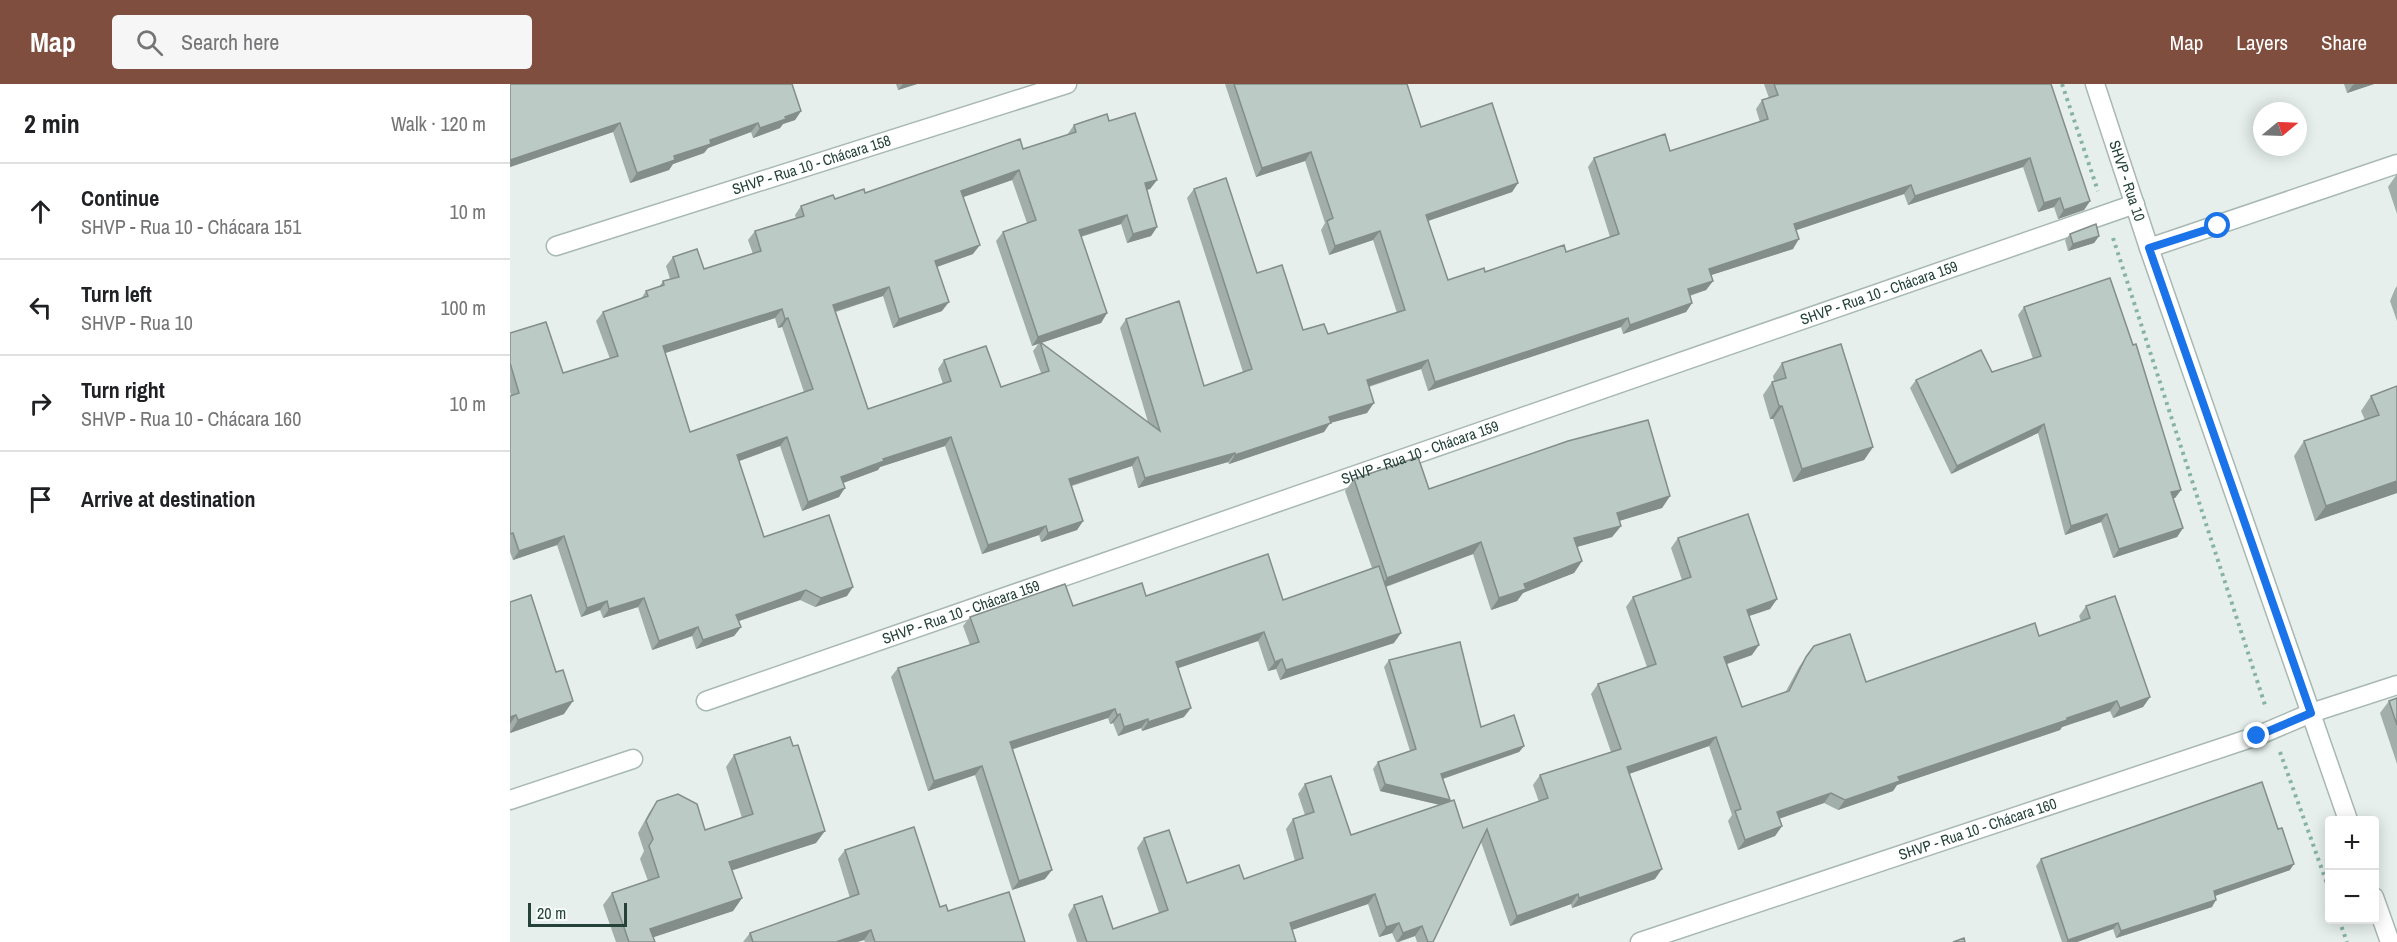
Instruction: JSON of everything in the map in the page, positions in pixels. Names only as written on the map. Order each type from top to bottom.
[{"type":"street","name":"SHVP - Rua 10 - Chácara 158","points":[[556,246],[1066,84]]},
{"type":"street","name":"SHVP - Rua 10","points":[[2095,84],[2149,248],[2347,816]]},
{"type":"street","points":[[2149,248],[2397,164]]},
{"type":"street","name":"SHVP - Rua 10 - Chácara 159","points":[[706,701],[2135,204]]},
{"type":"street","name":"SHVP - Rua 10 - Chácara 160","points":[[1640,942],[2257,736],[2311,713],[2397,686]]},
{"type":"street","points":[[510,800],[633,759]]},
{"type":"street","points":[[2379,911],[2390,942]]},
{"type":"path","points":[[2062,84],[2272,728],[2325,878]]},
{"type":"path","points":[[2340,924],[2347,942]]},
{"type":"building","points":[[510,84],[792,84],[801,111],[760,128],[758,123],[710,140],[711,144],[674,156],[675,160],[637,173],[620,123],[510,160]]},
{"type":"building","points":[[1234,84],[1407,84],[1421,127],[1492,103],[1518,183],[1426,215],[1448,280],[1484,268],[1485,272],[1564,245],[1566,252],[1619,234],[1594,158],[1665,134],[1670,151],[1768,119],[1762,100],[1778,95],[1774,84],[2051,84],[2090,201],[2064,210],[2060,198],[2044,203],[2030,158],[1915,196],[1911,185],[1794,224],[1799,239],[1709,269],[1713,281],[1688,289],[1692,303],[1630,325],[1628,318],[1435,382],[1428,360],[1367,380],[1374,403],[1329,417],[1331,423],[1235,455],[1235,453],[1145,478],[1138,457],[1069,479],[1083,521],[1048,533],[1046,526],[988,545],[951,437],[883,459],[884,461],[841,477],[845,488],[808,502],[787,437],[737,455],[764,537],[829,515],[853,587],[821,598],[806,590],[736,615],[741,627],[703,640],[698,627],[659,641],[644,598],[609,609],[607,601],[587,608],[564,536],[519,551],[513,533],[510,534],[510,396],[519,393],[510,363],[510,333],[546,322],[563,373],[618,356],[603,312],[648,296],[646,291],[664,285],[663,281],[679,277],[673,257],[697,249],[704,269],[761,251],[755,231],[804,216],[801,206],[833,195],[835,199],[864,189],[865,193],[1020,139],[1023,149],[1076,132],[1074,125],[1107,114],[1109,121],[1135,113],[1157,180],[1145,183],[1157,227],[1133,234],[1127,215],[1079,230],[1107,313],[1038,337],[1003,232],[1036,220],[1019,170],[961,191],[980,245],[935,261],[949,302],[899,319],[889,287],[833,305],[868,409],[951,381],[944,360],[986,346],[1001,387],[1049,371],[1040,342],[1160,431],[1126,319],[1179,301],[1204,386],[1252,369],[1194,189],[1226,178],[1257,273],[1282,265],[1303,330],[1324,324],[1328,334],[1405,310],[1380,231],[1335,246],[1327,221],[1333,218],[1311,152],[1262,168]],"holes":[[[782,309],[785,319],[788,318],[813,389],[690,432],[663,346]]]},
{"type":"building","points":[[2096,224],[2099,236],[2073,244],[2070,234]]},
{"type":"building","points":[[2110,278],[2133,345],[2136,344],[2181,490],[2171,492],[2183,528],[2119,549],[2107,514],[2071,526],[2044,424],[1957,466],[1916,380],[1981,350],[1992,372],[2041,356],[2024,307]]},
{"type":"building","points":[[1841,344],[1873,447],[1802,469],[1772,382],[1786,378],[1782,363]]},
{"type":"building","points":[[2397,386],[2397,481],[2326,506],[2304,441],[2379,415],[2371,396]]},
{"type":"building","points":[[1648,420],[1670,496],[1617,513],[1621,526],[1574,538],[1582,561],[1524,584],[1526,589],[1499,598],[1481,542],[1387,578],[1354,479],[1418,457],[1429,489],[1568,441]]},
{"type":"building","points":[[1748,514],[1777,599],[1747,610],[1759,645],[1724,657],[1742,707],[1789,691],[1814,646],[1850,634],[1866,682],[2035,623],[2039,636],[2090,618],[2086,606],[2115,596],[2150,697],[2120,708],[2117,701],[1898,777],[1900,781],[1845,800],[1831,793],[1777,812],[1782,826],[1745,840],[1735,811],[1741,809],[1716,737],[1627,767],[1662,869],[1579,898],[1578,894],[1517,916],[1487,829],[1433,942],[1428,942],[1422,926],[1403,933],[1399,923],[1386,927],[1375,894],[1290,923],[1296,942],[1087,942],[1074,905],[1102,896],[1113,929],[1168,910],[1144,838],[1169,830],[1187,883],[1239,865],[1244,879],[1303,858],[1293,819],[1314,812],[1305,784],[1331,776],[1351,835],[1454,800],[1463,828],[1548,798],[1540,775],[1621,749],[1598,684],[1656,664],[1633,597],[1691,577],[1678,538]]},
{"type":"building","points":[[1268,554],[1283,600],[1379,566],[1401,633],[1286,670],[1282,659],[1275,662],[1264,632],[1176,662],[1191,708],[1124,727],[1120,714],[1117,715],[1115,709],[1010,742],[1052,870],[1019,881],[982,766],[934,781],[898,668],[979,642],[970,617],[1065,584],[1073,606],[1142,583],[1146,596]]},
{"type":"building","points":[[531,595],[556,672],[563,670],[573,701],[518,720],[516,715],[510,717],[510,602]]},
{"type":"building","points":[[1460,642],[1481,727],[1514,715],[1524,746],[1441,774],[1450,800],[1385,784],[1378,762],[1416,749],[1389,660]]},
{"type":"building","points":[[2397,698],[2397,725],[2389,701]]},
{"type":"building","points":[[790,737],[793,746],[798,745],[825,831],[729,862],[742,898],[650,929],[655,942],[629,942],[612,893],[659,877],[649,846],[653,839],[646,821],[657,801],[678,794],[697,804],[705,830],[753,814],[734,755]]},
{"type":"building","points":[[2262,782],[2278,829],[2282,828],[2294,864],[2214,891],[2216,900],[2121,931],[2118,923],[2068,940],[2041,859]]},
{"type":"building","points":[[914,827],[940,907],[946,905],[948,911],[1009,892],[1025,942],[875,942],[871,930],[836,942],[753,942],[750,933],[859,894],[845,850]]},
{"type":"building","points":[[1964,938],[1965,942],[1953,942]]},
{"type":"route","points":[[2218,226],[2149,248],[2311,713],[2257,736]]}]
